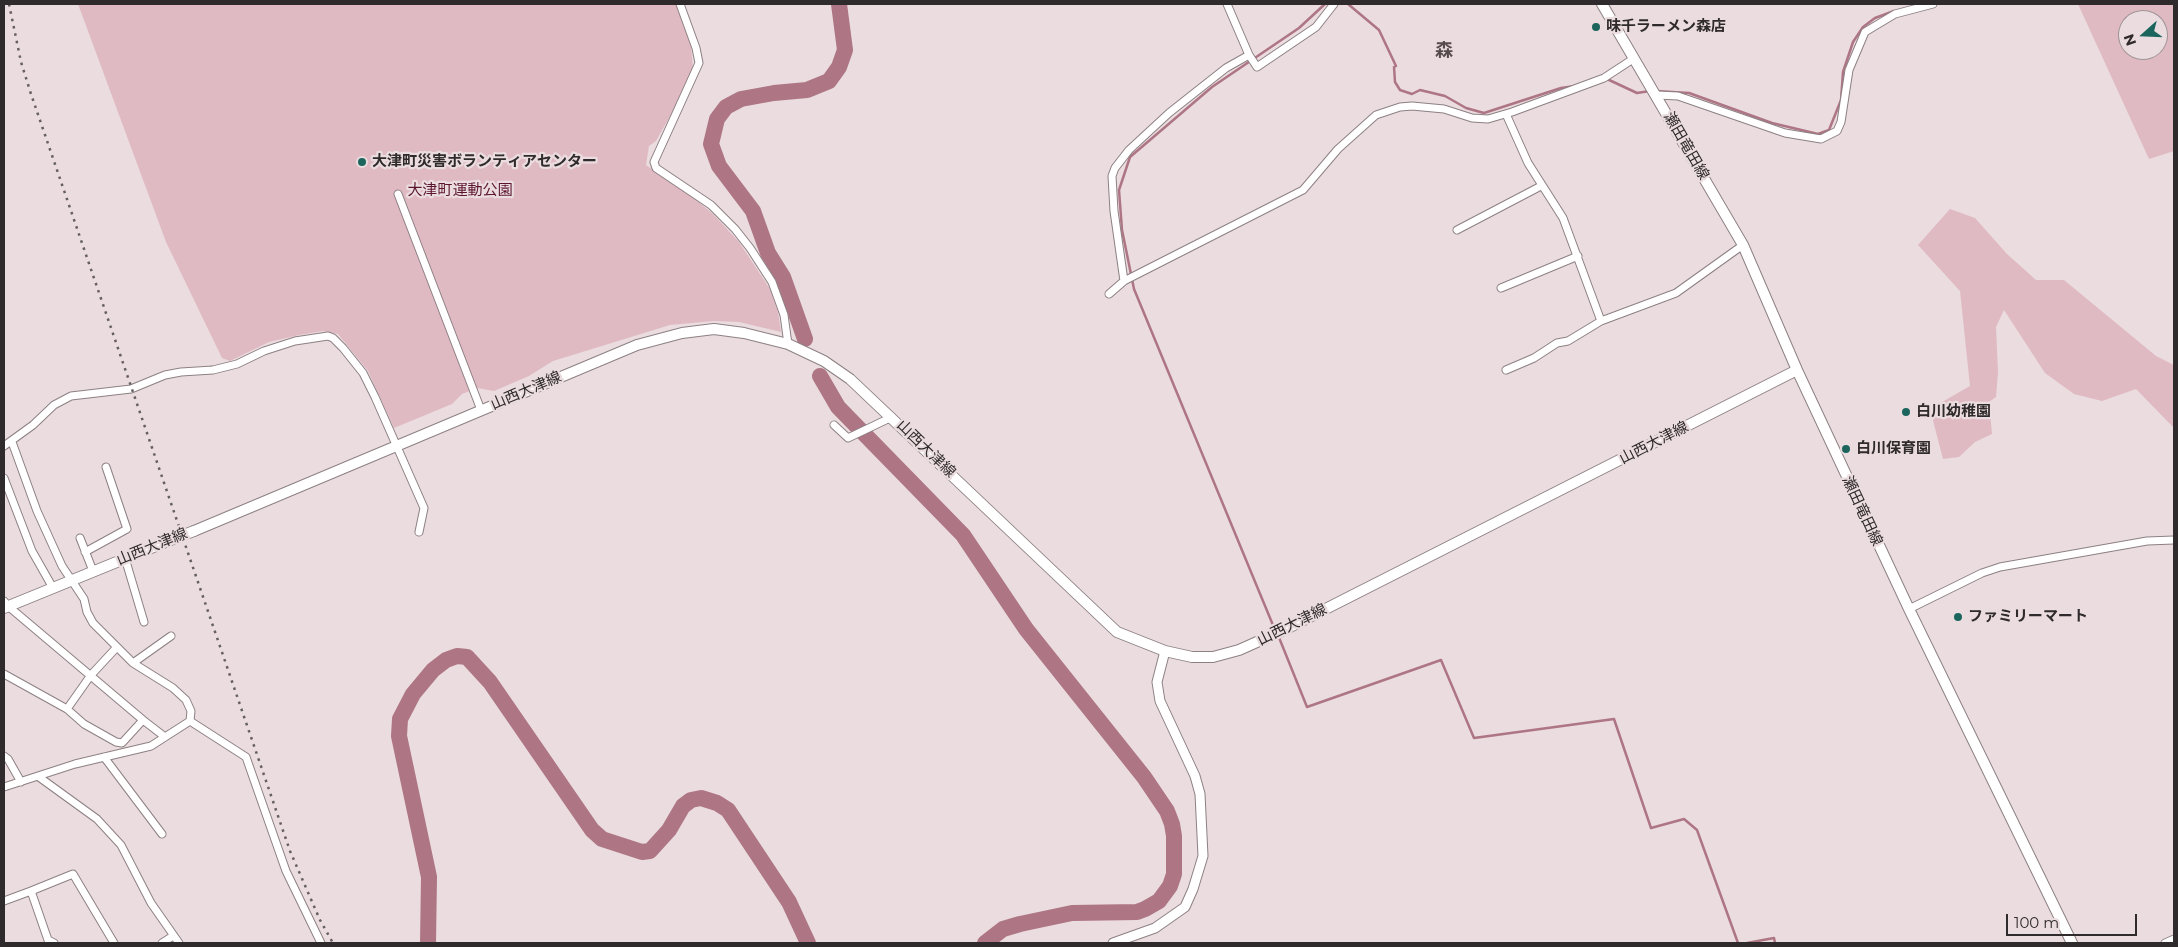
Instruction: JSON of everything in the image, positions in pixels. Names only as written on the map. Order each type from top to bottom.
[{"type":"main road","name":"瀬田竜田線","points":[[1602,4],[1633,59],[1658,96],[1743,245],[1797,370],[1909,609],[2072,943]]},
{"type":"main road","name":"山西大津線","points":[[5,605],[53,588],[194,531],[637,345],[682,333],[714,330],[766,336],[824,361],[850,379],[892,417],[1117,632],[1166,651],[1192,657],[1213,657],[1239,650],[1272,636],[1797,370]]},
{"type":"street","points":[[680,4],[696,48],[699,63],[654,162],[656,168],[711,204],[750,248],[772,282],[784,315],[788,344]]},
{"type":"street","points":[[1227,4],[1248,55],[1257,67],[1316,27],[1334,4]]},
{"type":"street","points":[[1658,96],[1678,96],[1785,133],[1821,139],[1836,131],[1841,122],[1849,70],[1865,32],[1895,14],[1933,4]]},
{"type":"street","points":[[1124,281],[1114,211],[1112,176],[1115,168],[1129,150],[1169,113],[1226,68],[1248,55]]},
{"type":"street","points":[[1109,294],[1124,281],[1303,190],[1338,149],[1381,112],[1412,106],[1444,109],[1472,118],[1488,119],[1604,78],[1633,59]]},
{"type":"street","points":[[1506,114],[1512,131],[1541,186],[1563,218],[1601,322]]},
{"type":"street","points":[[1457,230],[1541,186]]},
{"type":"street","points":[[398,194],[481,410]]},
{"type":"street","points":[[1506,370],[1534,358],[1557,343],[1568,341],[1601,322],[1676,293],[1711,270],[1743,245]]},
{"type":"street","points":[[1501,288],[1578,256]]},
{"type":"street","points":[[4,446],[12,442],[54,405],[70,396],[131,388],[165,375],[181,372],[213,370],[237,364],[280,346],[323,336],[333,338],[363,374],[376,397],[411,475],[424,508],[419,532]]},
{"type":"street","points":[[834,425],[848,438],[892,417]]},
{"type":"street","points":[[12,442],[36,511],[62,566],[84,599],[87,612],[93,623],[133,663],[173,688],[186,700],[191,711],[190,721]]},
{"type":"street","points":[[85,552],[127,529],[106,467]]},
{"type":"street","points":[[4,478],[32,551],[53,588]]},
{"type":"street","points":[[80,538],[93,572]]},
{"type":"street","points":[[1909,609],[1982,573],[2000,567],[2147,541],[2174,540]]},
{"type":"street","points":[[125,558],[144,622]]},
{"type":"street","points":[[5,605],[165,737]]},
{"type":"street","points":[[133,663],[170,636]]},
{"type":"street","points":[[66,709],[116,647]]},
{"type":"street","points":[[1113,943],[1155,928],[1185,907],[1194,890],[1203,856],[1200,794],[1195,776],[1160,700],[1156,682],[1166,651]]},
{"type":"street","points":[[4,674],[66,709],[84,724],[116,742],[122,743],[143,720]]},
{"type":"street","points":[[4,788],[75,764],[151,746],[190,721]]},
{"type":"street","points":[[190,721],[246,757],[286,870],[321,943]]},
{"type":"street","points":[[4,756],[8,758],[21,782]]},
{"type":"street","points":[[104,757],[162,834]]},
{"type":"street","points":[[39,777],[97,819],[121,845],[151,903],[173,936],[180,943]]},
{"type":"street","points":[[4,901],[73,874],[114,943]]},
{"type":"street","points":[[31,891],[48,940],[54,943]]},
{"type":"street","points":[[162,943],[173,936]]},
{"type":"street","points":[[2165,943],[2174,939]]},
{"type":"green space","name":"大津町運動公園","points":[[78,4],[676,4],[691,46],[693,69],[679,100],[656,141],[649,146],[646,165],[690,195],[713,214],[739,242],[770,289],[778,312],[781,332],[739,322],[714,321],[670,325],[553,361],[529,376],[494,391],[477,388],[462,394],[452,404],[394,428],[368,371],[338,334],[323,331],[299,335],[269,342],[230,361],[222,358],[166,242]]},
{"type":"green space","points":[[2078,4],[2174,4],[2174,151],[2149,159]]},
{"type":"green space","points":[[1950,209],[1975,218],[2007,254],[2036,280],[2064,280],[2156,356],[2174,365],[2174,428],[2136,389],[2102,401],[2074,394],[2045,373],[2004,310],[1996,327],[1998,372],[1996,397],[1989,402],[1992,434],[1975,442],[1959,457],[1943,459],[1930,409],[1970,386],[1960,291],[1918,245]]},
{"type":"waterway","points":[[805,339],[783,277],[768,253],[753,211],[719,166],[711,144],[717,119],[726,107],[741,99],[807,90],[829,81],[839,67],[845,50],[839,4]]},
{"type":"waterway","points":[[1275,630],[1134,289],[1122,230],[1119,190],[1130,157],[1212,87],[1299,28],[1325,4]]},
{"type":"waterway","points":[[1348,4],[1379,30],[1396,66],[1394,67],[1395,82],[1400,90],[1412,94],[1420,90],[1445,96],[1466,108],[1484,113],[1561,88],[1575,86]]},
{"type":"waterway","points":[[1656,91],[1689,93],[1772,123],[1818,134],[1829,130],[1841,100],[1843,72],[1853,42],[1863,27],[1875,18],[1894,11]]},
{"type":"waterway","points":[[1607,79],[1637,93],[1650,91]]},
{"type":"waterway","points":[[820,376],[838,407],[963,535],[1026,629],[1144,777],[1167,811],[1172,824],[1174,836],[1174,874],[1170,886],[1159,901],[1137,912],[1072,913],[1020,924],[1003,929],[985,943]]},
{"type":"waterway","points":[[1278,635],[1307,707],[1441,660],[1474,738],[1614,719],[1651,828],[1684,819],[1697,830],[1738,943]]},
{"type":"waterway","points":[[428,943],[429,877],[399,736],[400,719],[413,694],[433,670],[446,660],[457,656],[467,657],[490,682],[592,830],[602,839],[642,852],[650,851],[669,830],[683,806],[691,800],[701,798],[717,803],[728,810],[789,902],[808,943]]},
{"type":"waterway","points":[[1747,943],[1774,938],[1775,943]]},
{"type":"railway","points":[[9,4],[21,62],[31,94],[290,851],[320,920],[333,943]]},
{"type":"place","name":"味千ラーメン森店","points":[[1596,27]]},
{"type":"place","name":"大津町災害ボランティアセンター","points":[[362,162]]},
{"type":"place","name":"白川幼稚園","points":[[1906,412]]},
{"type":"place","name":"白川保育園","points":[[1846,449]]},
{"type":"place","name":"ファミリーマート","points":[[1958,617]]},
{"type":"district","name":"森","points":[[1444,51]]}]
